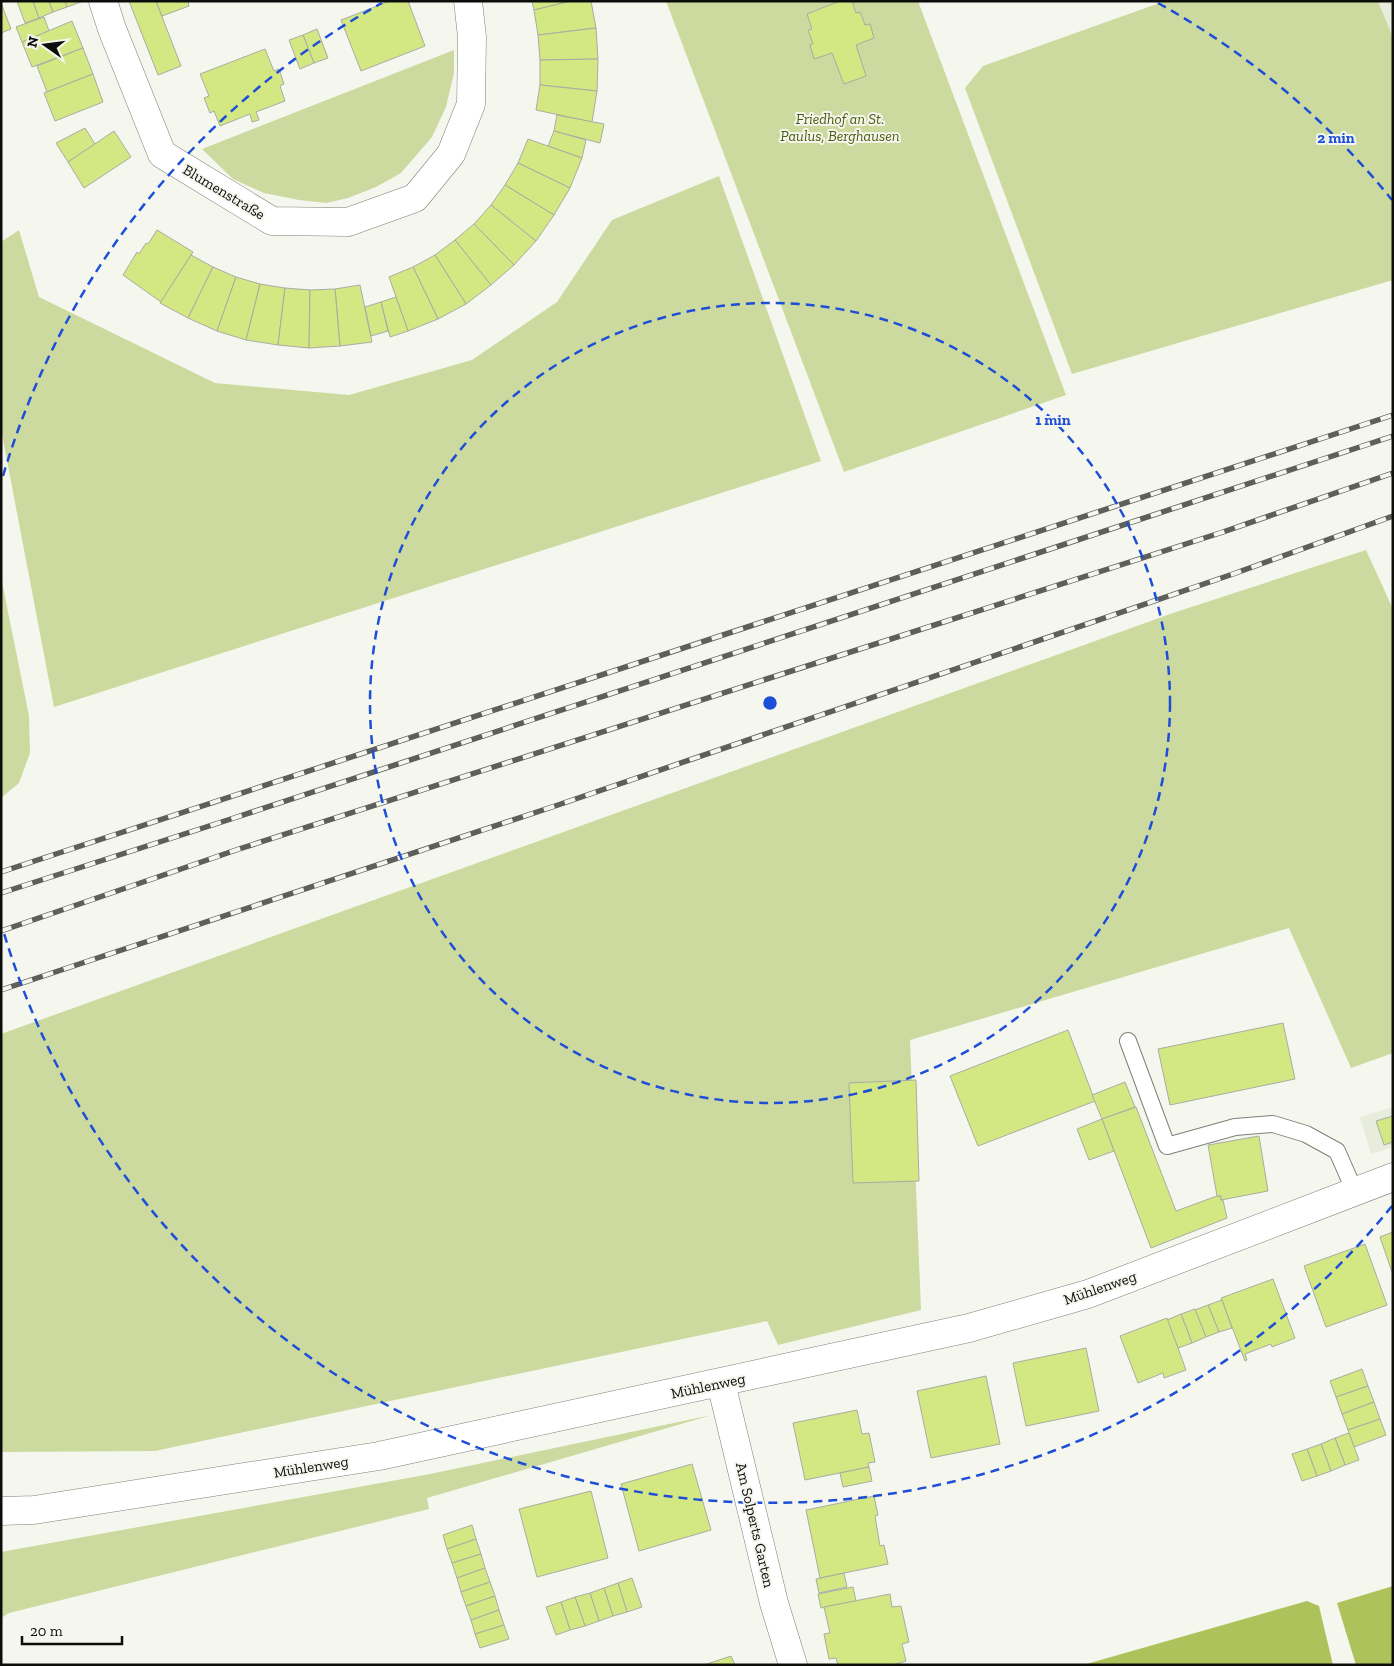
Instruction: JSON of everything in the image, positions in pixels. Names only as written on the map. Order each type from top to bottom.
[{"type":"street","name":"Blumenstraße","points":[[103,1],[162,154],[272,221],[348,222],[415,198],[451,154],[471,104],[472,37],[468,1]]},
{"type":"street","name":"Mühlenweg","points":[[1,1511],[34,1510],[379,1456],[970,1328],[1088,1294],[1393,1177]]},
{"type":"street","name":"Am Solperts Garten","points":[[721,1383],[774,1603],[794,1665]]},
{"type":"lane","points":[[1128,1041],[1167,1146],[1235,1127],[1273,1124],[1306,1134],[1337,1151],[1355,1192]]},
{"type":"shaded area","points":[[1378,1],[1393,1],[1393,38]]},
{"type":"shaded area","points":[[1393,1107],[1393,1147],[1371,1154],[1360,1117]]},
{"type":"shaded area","points":[[1393,1586],[1393,1665],[1356,1665],[1337,1603]]},
{"type":"shaded area","points":[[1307,1601],[1319,1606],[1333,1665],[1083,1665]]},
{"type":"green space","name":"Friedhof an St. Paulus, Berghausen","points":[[666,1],[918,1],[1066,395],[844,472]]},
{"type":"green space","points":[[1165,1],[1378,1],[1393,38],[1393,280],[1072,374],[965,88],[983,66]]},
{"type":"green space","points":[[454,50],[454,73],[446,107],[432,137],[401,173],[376,187],[348,198],[326,203],[264,193],[233,179],[202,149]]},
{"type":"green space","points":[[719,176],[821,461],[54,707],[1,429],[1,242],[19,230],[39,297],[215,383],[349,395],[472,360],[557,302],[612,220]]},
{"type":"green space","points":[[1366,550],[1393,609],[1393,1053],[1351,1068],[1289,928],[910,1040],[921,1310],[778,1345],[767,1321],[155,1451],[1,1452],[1,1034],[1173,613]]},
{"type":"green space","points":[[1,577],[29,716],[30,753],[19,783],[1,798]]},
{"type":"green space","points":[[712,1415],[427,1498],[429,1509],[9,1613],[1,1618],[1,1552],[430,1474]]},
{"type":"building","points":[[17,1],[33,1],[39,18],[25,23]]},
{"type":"building","points":[[33,1],[49,1],[53,12],[39,18]]},
{"type":"building","points":[[49,1],[65,1],[67,7],[53,12]]},
{"type":"building","points":[[65,1],[80,1],[81,2],[67,7]]},
{"type":"building","points":[[129,1],[156,1],[181,66],[158,75]]},
{"type":"building","points":[[156,1],[188,1],[189,6],[162,16]]},
{"type":"building","points":[[390,1],[408,1],[425,46],[361,71],[341,20]]},
{"type":"building","points":[[532,1],[571,1],[534,10]]},
{"type":"building","points":[[571,1],[591,1],[596,28],[538,35],[534,10]]},
{"type":"building","points":[[840,1],[852,1],[856,13],[860,12],[865,25],[870,24],[874,38],[856,45],[866,76],[844,84],[832,53],[814,59],[810,45],[813,44],[808,30],[812,29],[807,14]]},
{"type":"building","points":[[1,3],[11,29],[1,33]]},
{"type":"building","points":[[44,17],[49,31],[22,42],[16,27]]},
{"type":"building","points":[[72,21],[83,48],[32,67],[22,42]]},
{"type":"building","points":[[596,28],[598,59],[540,60],[538,35]]},
{"type":"building","points":[[317,29],[328,58],[314,63],[303,35]]},
{"type":"building","points":[[303,35],[314,63],[300,69],[289,40]]},
{"type":"building","points":[[83,48],[93,74],[47,92],[37,66]]},
{"type":"building","points":[[265,49],[274,71],[279,69],[284,84],[280,86],[285,101],[256,112],[259,120],[252,122],[250,114],[220,126],[214,111],[210,113],[204,98],[209,96],[200,74]]},
{"type":"building","points":[[598,59],[597,91],[540,85],[540,60]]},
{"type":"building","points":[[93,74],[103,102],[55,121],[44,93]]},
{"type":"building","points":[[540,85],[597,91],[592,122],[536,110]]},
{"type":"building","points":[[557,115],[604,124],[600,143],[554,131]]},
{"type":"building","points":[[85,128],[95,144],[68,162],[56,143]]},
{"type":"building","points":[[114,131],[131,157],[84,188],[68,162]]},
{"type":"building","points":[[554,131],[586,140],[582,158],[548,146]]},
{"type":"building","points":[[528,139],[582,158],[570,188],[518,163]]},
{"type":"building","points":[[518,163],[570,188],[554,215],[505,185]]},
{"type":"building","points":[[505,185],[554,215],[536,241],[491,205]]},
{"type":"building","points":[[491,205],[536,241],[514,265],[474,224]]},
{"type":"building","points":[[474,224],[514,265],[491,285],[455,240]]},
{"type":"building","points":[[157,230],[193,252],[161,302],[123,275],[137,252],[139,254]]},
{"type":"building","points":[[455,240],[491,285],[466,304],[435,255]]},
{"type":"building","points":[[191,255],[213,267],[188,318],[160,303]]},
{"type":"building","points":[[435,255],[466,304],[438,319],[413,267]]},
{"type":"building","points":[[213,267],[236,277],[217,331],[188,318]]},
{"type":"building","points":[[413,267],[438,319],[408,331],[389,277]]},
{"type":"building","points":[[236,277],[260,284],[246,340],[217,331]]},
{"type":"building","points":[[260,284],[285,288],[278,345],[246,340]]},
{"type":"building","points":[[360,285],[372,342],[340,346],[335,289]]},
{"type":"building","points":[[285,288],[310,290],[309,348],[278,345]]},
{"type":"building","points":[[335,289],[340,346],[309,348],[310,290]]},
{"type":"building","points":[[396,297],[408,331],[390,337],[381,302]]},
{"type":"building","points":[[381,302],[388,331],[371,336],[365,307]]},
{"type":"building","points":[[1283,1023],[1295,1079],[1170,1105],[1158,1049]]},
{"type":"building","points":[[1068,1030],[1095,1101],[978,1146],[950,1076]]},
{"type":"building","points":[[916,1080],[919,1181],[853,1183],[849,1083]]},
{"type":"building","points":[[1125,1082],[1135,1107],[1102,1119],[1092,1095]]},
{"type":"building","points":[[1136,1107],[1176,1211],[1221,1196],[1227,1218],[1151,1248],[1102,1119]]},
{"type":"building","points":[[1393,1116],[1393,1142],[1384,1145],[1376,1121]]},
{"type":"building","points":[[1102,1119],[1114,1151],[1089,1160],[1077,1129]]},
{"type":"building","points":[[1259,1136],[1268,1191],[1221,1200],[1221,1196],[1217,1196],[1208,1145]]},
{"type":"building","points":[[1393,1232],[1393,1275],[1380,1237]]},
{"type":"building","points":[[1365,1244],[1387,1305],[1326,1327],[1304,1266]]},
{"type":"building","points":[[1273,1279],[1295,1338],[1272,1347],[1271,1344],[1245,1354],[1247,1360],[1245,1361],[1221,1298]]},
{"type":"building","points":[[1222,1300],[1232,1328],[1219,1332],[1208,1305]]},
{"type":"building","points":[[1208,1305],[1219,1332],[1206,1337],[1195,1310]]},
{"type":"building","points":[[1195,1309],[1206,1337],[1192,1343],[1181,1314]]},
{"type":"building","points":[[1181,1314],[1192,1343],[1178,1348],[1167,1320]]},
{"type":"building","points":[[1167,1318],[1186,1370],[1164,1378],[1163,1373],[1138,1383],[1120,1336]]},
{"type":"building","points":[[1086,1348],[1099,1411],[1026,1426],[1013,1363]]},
{"type":"building","points":[[1362,1369],[1368,1386],[1336,1397],[1330,1381]]},
{"type":"building","points":[[986,1376],[1000,1444],[931,1458],[917,1391]]},
{"type":"building","points":[[1368,1386],[1374,1402],[1342,1414],[1336,1397]]},
{"type":"building","points":[[1374,1402],[1380,1419],[1348,1430],[1342,1414]]},
{"type":"building","points":[[857,1410],[862,1434],[869,1433],[875,1462],[868,1463],[869,1467],[805,1480],[793,1423]]},
{"type":"building","points":[[1380,1419],[1386,1435],[1354,1447],[1348,1430]]},
{"type":"building","points":[[1349,1433],[1359,1460],[1345,1465],[1335,1438]]},
{"type":"building","points":[[1335,1438],[1345,1465],[1331,1471],[1321,1444]]},
{"type":"building","points":[[1321,1444],[1331,1471],[1317,1476],[1307,1449]]},
{"type":"building","points":[[1307,1449],[1317,1476],[1302,1481],[1292,1454]]},
{"type":"building","points":[[692,1464],[711,1530],[639,1551],[621,1484]]},
{"type":"building","points":[[869,1467],[872,1481],[843,1487],[840,1473]]},
{"type":"building","points":[[591,1491],[608,1558],[537,1577],[519,1509]]},
{"type":"building","points":[[874,1496],[878,1515],[875,1516],[880,1546],[884,1545],[888,1564],[820,1578],[806,1510]]},
{"type":"building","points":[[472,1525],[476,1539],[447,1549],[443,1535]]},
{"type":"building","points":[[476,1539],[481,1554],[452,1563],[447,1549]]},
{"type":"building","points":[[481,1554],[485,1568],[457,1578],[452,1563]]},
{"type":"building","points":[[485,1568],[490,1582],[461,1592],[457,1578]]},
{"type":"building","points":[[844,1573],[847,1587],[819,1593],[816,1579]]},
{"type":"building","points":[[632,1578],[642,1607],[627,1612],[618,1583]]},
{"type":"building","points":[[490,1582],[495,1596],[466,1606],[461,1592]]},
{"type":"building","points":[[618,1583],[627,1612],[613,1616],[604,1588]]},
{"type":"building","points":[[853,1587],[856,1601],[821,1608],[818,1594]]},
{"type":"building","points":[[604,1588],[613,1616],[599,1621],[590,1593]]},
{"type":"building","points":[[590,1593],[599,1621],[585,1626],[575,1597]]},
{"type":"building","points":[[890,1594],[892,1607],[901,1606],[909,1642],[902,1644],[906,1661],[893,1665],[838,1665],[836,1658],[829,1659],[824,1634],[830,1633],[824,1607]]},
{"type":"building","points":[[495,1596],[499,1610],[471,1620],[466,1606]]},
{"type":"building","points":[[575,1597],[585,1626],[570,1630],[561,1602]]},
{"type":"building","points":[[561,1602],[570,1630],[556,1635],[546,1607]]},
{"type":"building","points":[[499,1610],[504,1625],[475,1634],[471,1620]]},
{"type":"building","points":[[504,1625],[509,1639],[480,1648],[475,1634]]},
{"type":"building","points":[[731,1656],[735,1665],[705,1665],[710,1663]]},
{"type":"railway","points":[[1,872],[1393,415]]},
{"type":"railway","points":[[1,893],[1393,436]]},
{"type":"railway","points":[[1,931],[239,849],[1223,532],[1393,473]]},
{"type":"railway","points":[[1,990],[555,806],[1233,574],[1393,516]]}]
